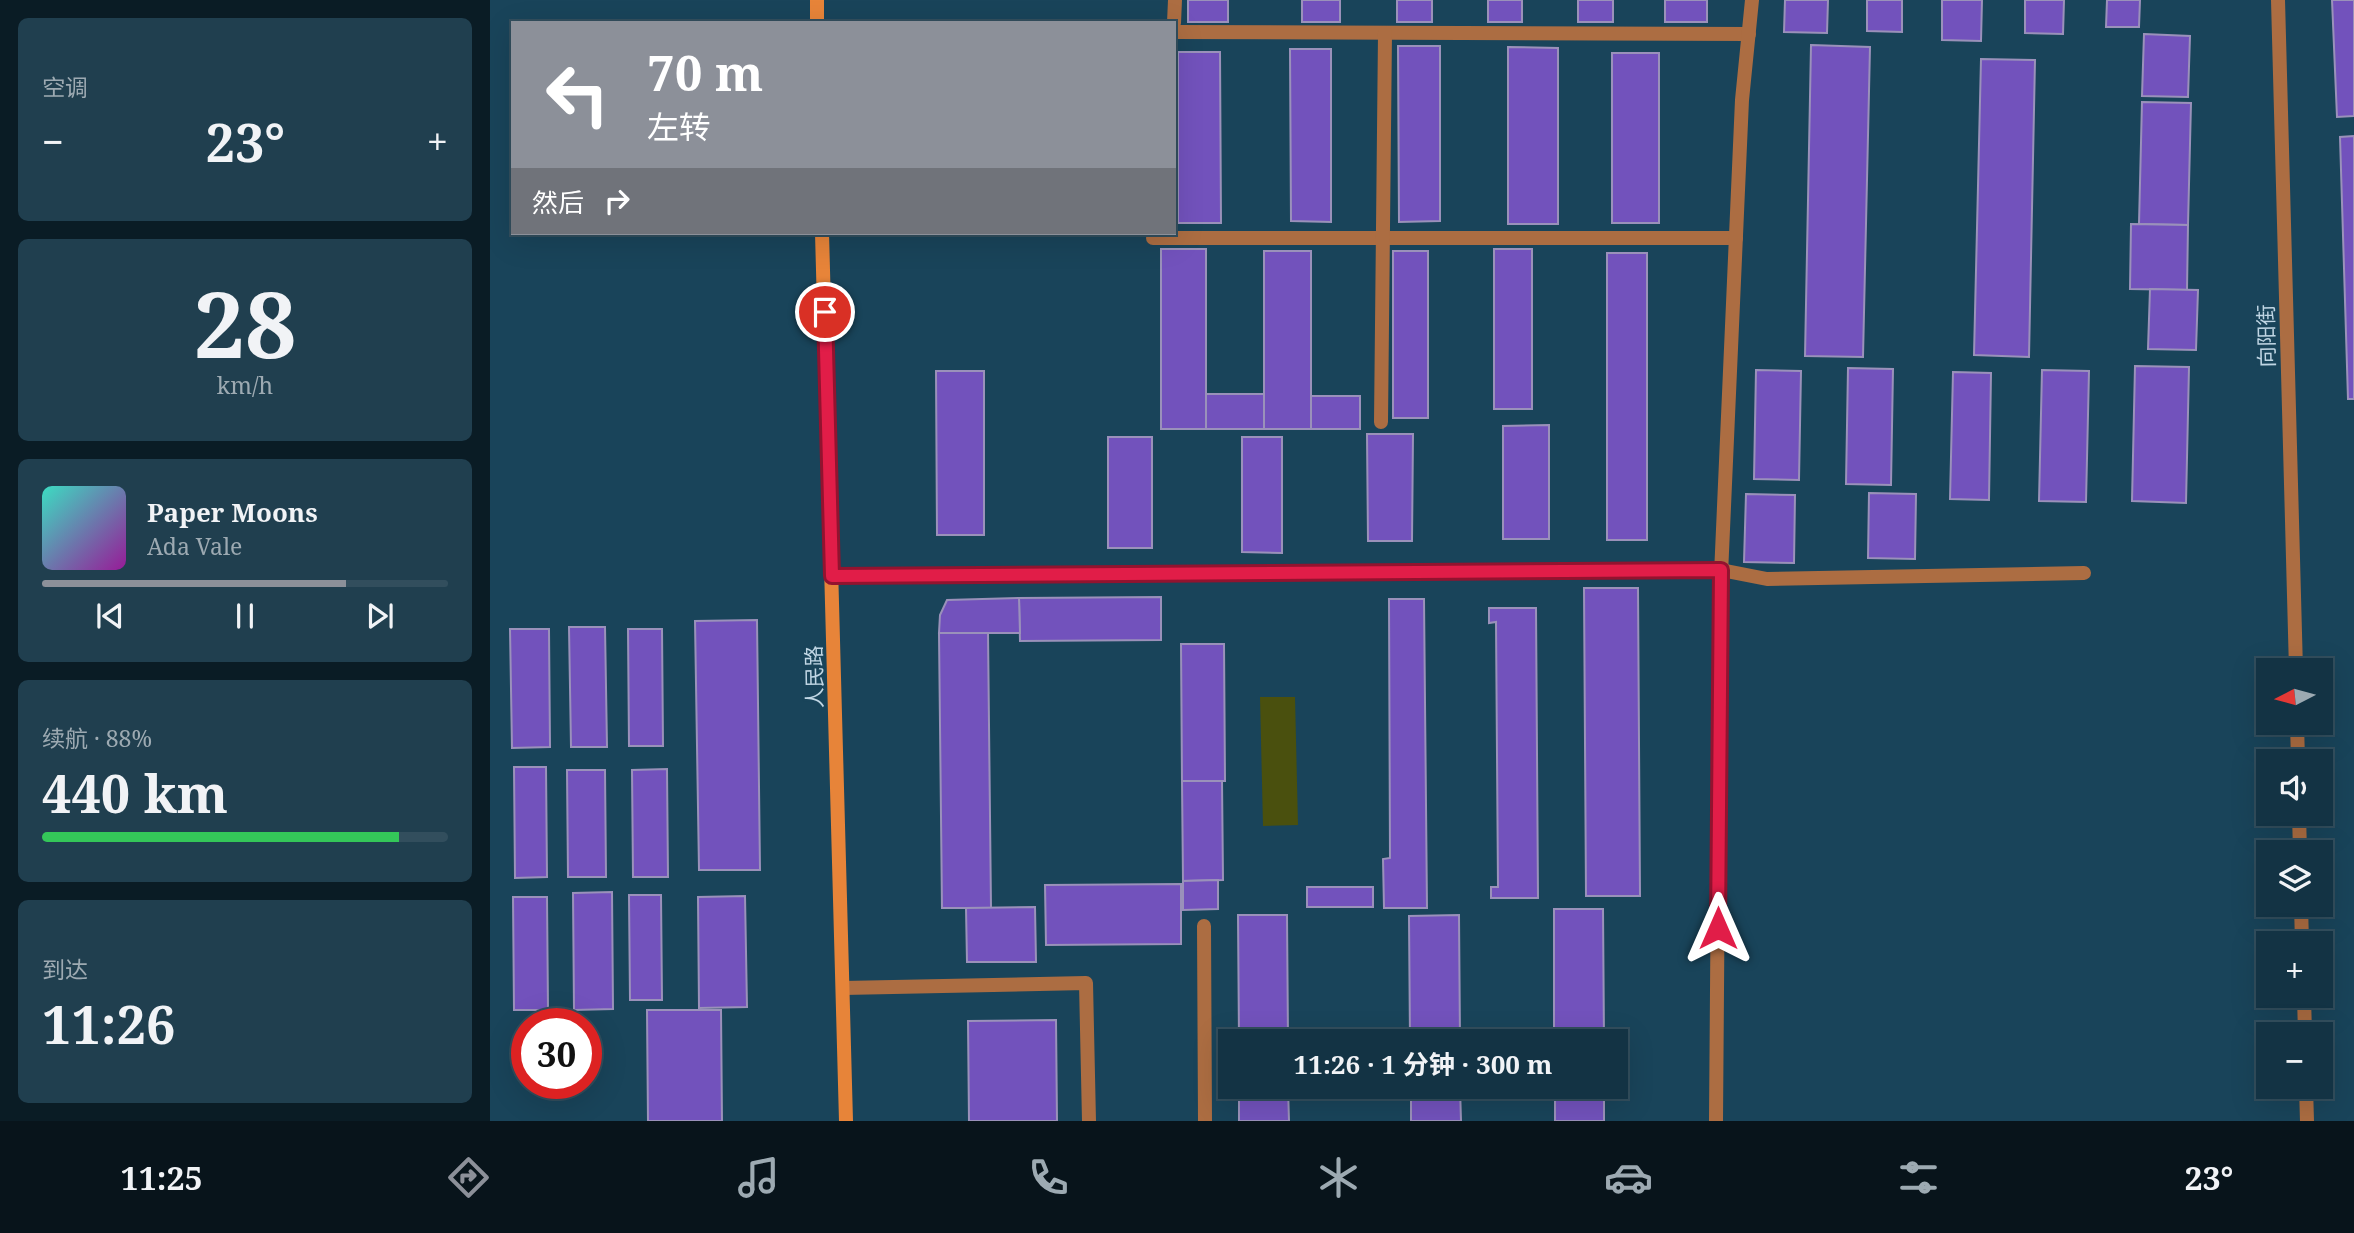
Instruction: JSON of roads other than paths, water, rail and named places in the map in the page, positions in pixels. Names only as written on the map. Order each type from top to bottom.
[{"type":"main road","points":[[817,0],[817,21]]},
{"type":"main road","name":"人民路","points":[[822,235],[846,1121]]},
{"type":"street","points":[[1174,21],[1175,0]]},
{"type":"street","points":[[1716,1121],[1721,570],[1742,100],[1752,0]]},
{"type":"street","name":"向阳街","points":[[2278,0],[2296,658]]},
{"type":"street","points":[[1176,32],[1749,34]]},
{"type":"street","points":[[1381,422],[1385,33]]},
{"type":"street","points":[[1153,238],[1736,238]]},
{"type":"street","points":[[832,576],[1721,570],[1767,579],[2084,573]]},
{"type":"street","points":[[1204,926],[1205,1121]]},
{"type":"street","points":[[843,989],[1086,983],[1089,1121]]},
{"type":"street","points":[[2306,1099],[2307,1121]]}]
